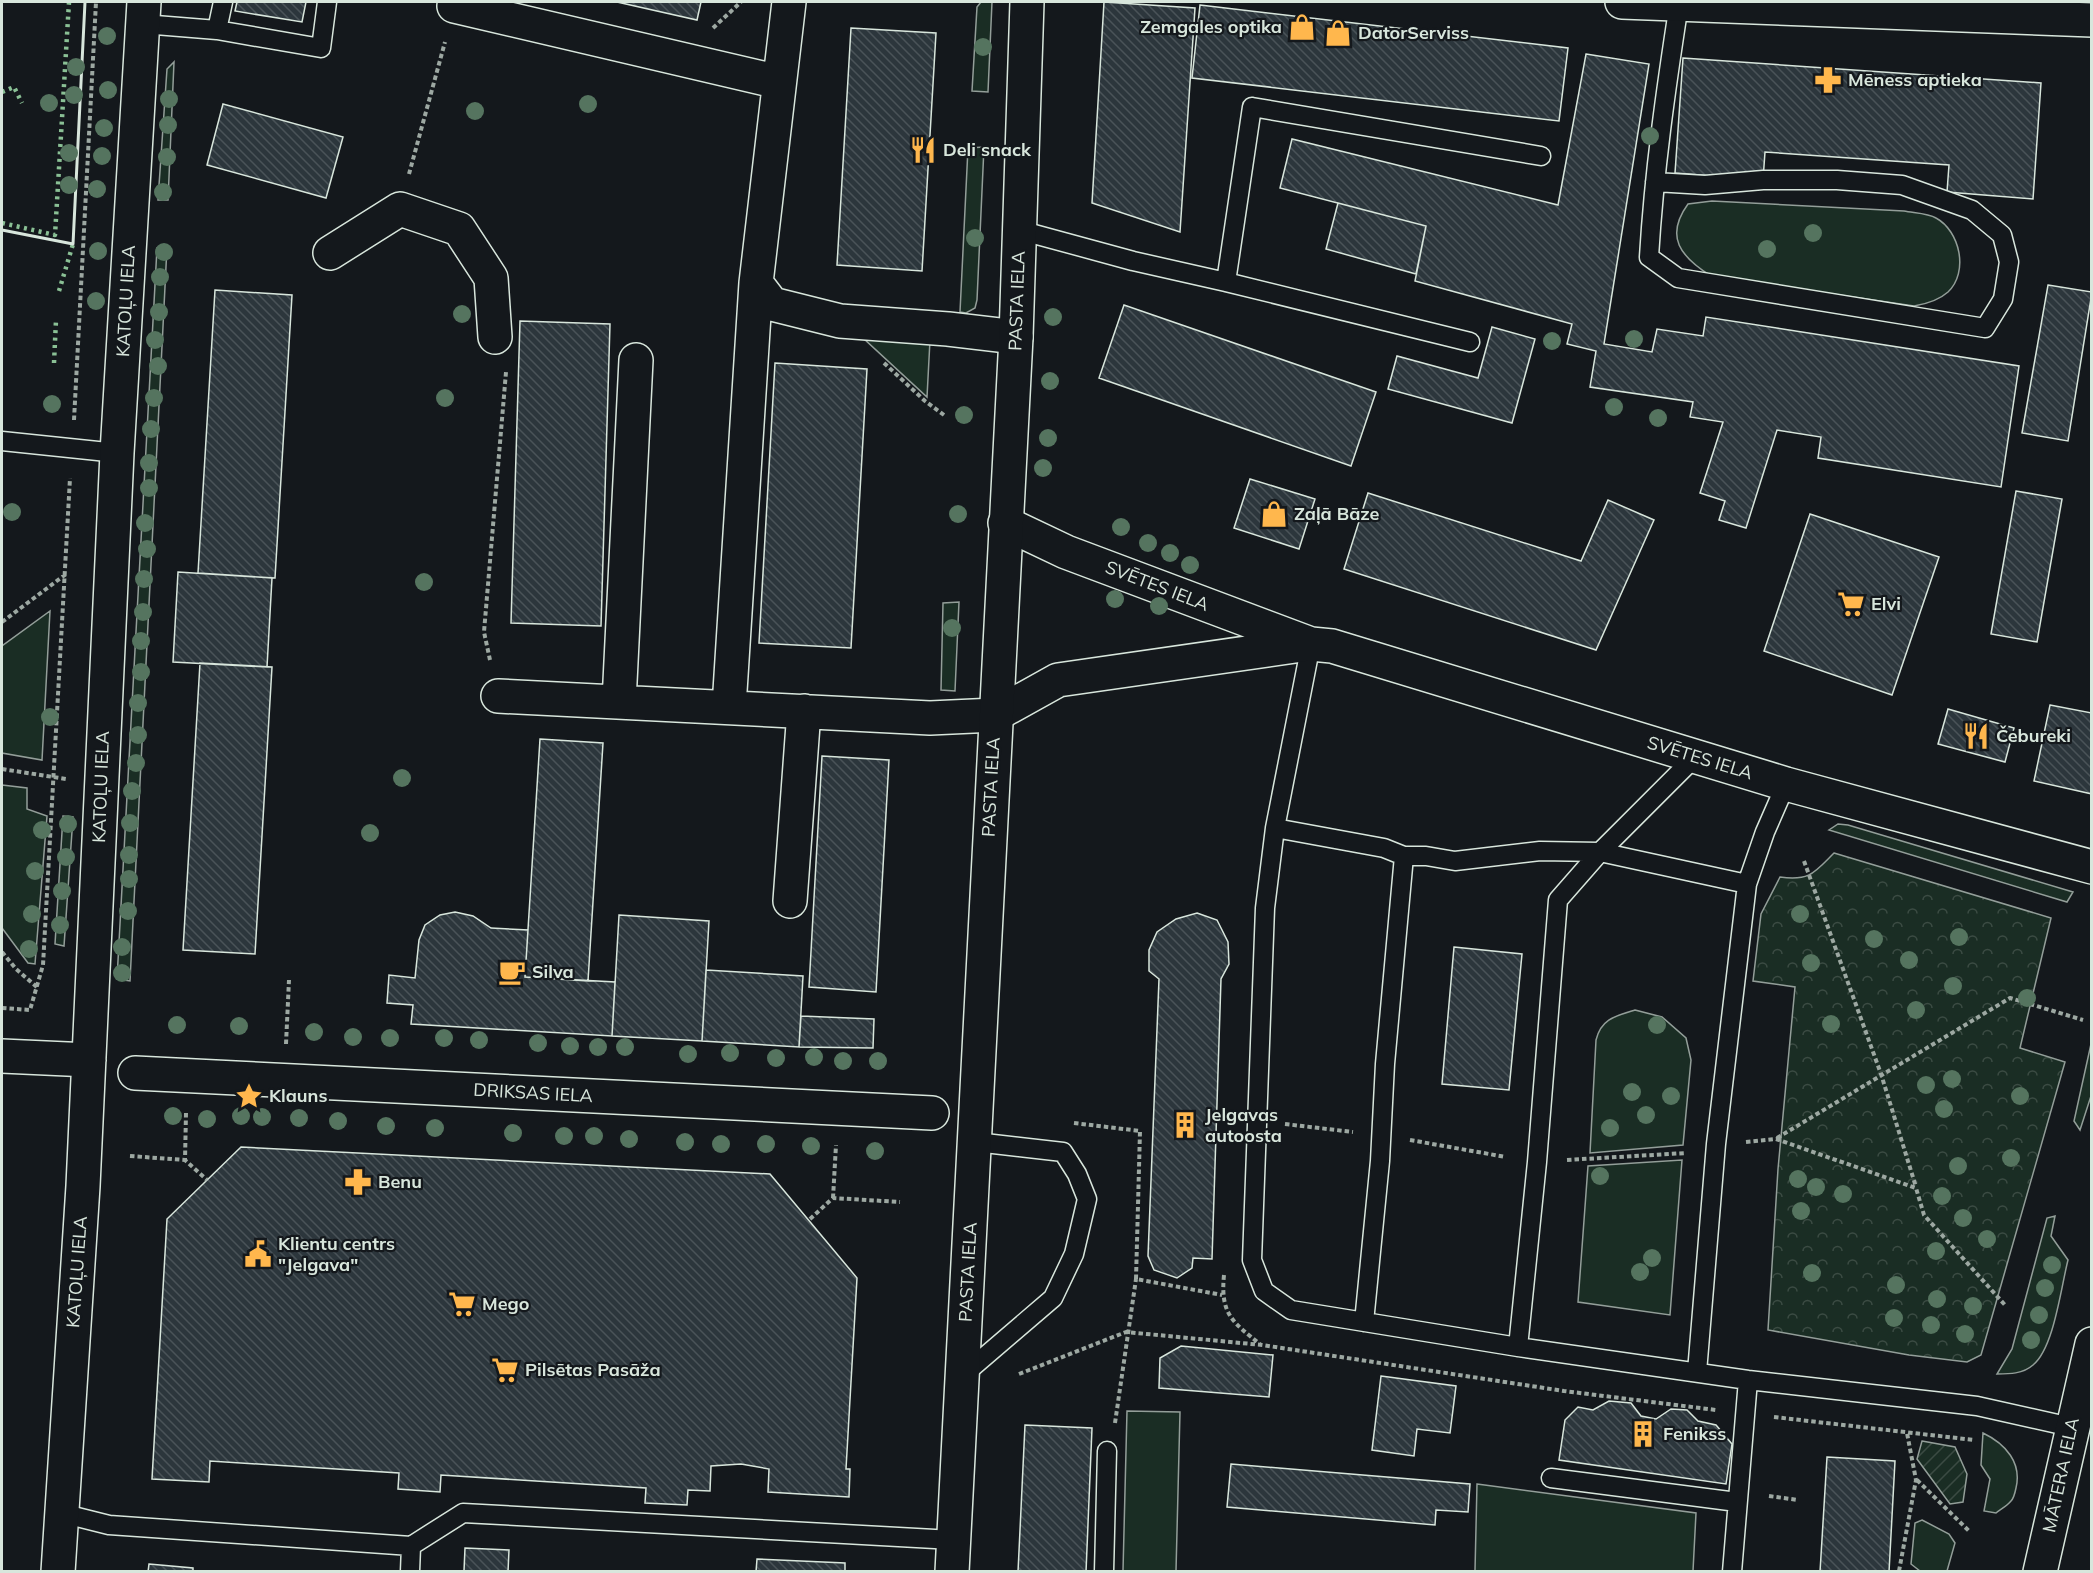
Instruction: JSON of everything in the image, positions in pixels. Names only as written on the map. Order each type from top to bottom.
[{"type":"street","points":[[729,707],[756,283],[789,2]]},
{"type":"street","name":"PASTA IELA","points":[[952,1556],[976,1142],[995,715],[1016,338],[1027,2]]},
{"type":"street","points":[[1622,2],[2091,20]]},
{"type":"street","points":[[454,6],[779,82]]},
{"type":"street","name":"KATOĻU IELA","points":[[58,1572],[89,1060],[117,453],[143,13]]},
{"type":"street","points":[[330,253],[400,209],[459,230],[491,278],[495,337]]},
{"type":"street","points":[[756,283],[772,304],[840,321],[948,329],[1016,338]]},
{"type":"street","points":[[619,702],[636,360]]},
{"type":"street","name":"SVĒTES IELA","points":[[1005,523],[1065,552],[1311,644]]},
{"type":"street","name":"SVĒTES IELA","points":[[995,715],[1058,680],[1311,644],[1332,646],[1786,784],[2091,867]]},
{"type":"street","points":[[498,696],[930,718],[995,715]]},
{"type":"street","points":[[790,901],[804,711]]},
{"type":"street","points":[[2,1056],[89,1060]]},
{"type":"street","name":"DRIKSAS IELA","points":[[135,1073],[932,1113]]},
{"type":"street","name":"MĀTERA IELA","points":[[2040,1572],[2091,1344]]},
{"type":"lane","points":[[217,30],[223,2]]},
{"type":"lane","points":[[143,13],[217,30],[321,48],[327,2]]},
{"type":"lane","points":[[1655,182],[1705,185],[1763,180],[1837,180],[1902,185],[1972,210],[2002,235],[2009,261],[2003,299],[1985,328],[1678,278],[1649,257],[1655,182],[1679,4]]},
{"type":"lane","points":[[1226,282],[1252,107],[1541,156]]},
{"type":"lane","points":[[1019,230],[1133,261],[1470,342]]},
{"type":"lane","points":[[2,441],[117,453]]},
{"type":"lane","points":[[1311,644],[1275,828],[1265,908],[1252,1260],[1264,1291],[1291,1310],[1518,1347],[1748,1380],[1977,1407],[2071,1427]]},
{"type":"lane","points":[[1518,1347],[1537,1162],[1558,900],[1600,852],[1695,757]]},
{"type":"lane","points":[[1697,1372],[1716,1144],[1747,884],[1765,832],[1786,784]]},
{"type":"lane","points":[[1275,828],[1384,848],[1404,856],[1425,856],[1455,861],[1540,851],[1600,852],[1747,884]]},
{"type":"lane","points":[[1364,1322],[1404,856]]},
{"type":"lane","points":[[962,1376],[1053,1298],[1074,1254],[1087,1199],[1077,1174],[1063,1152],[976,1142]]},
{"type":"lane","points":[[1732,1572],[1743,1413],[1748,1380]]},
{"type":"lane","points":[[1104,1572],[1107,1451]]},
{"type":"lane","points":[[1551,1478],[1737,1502]]},
{"type":"lane","points":[[61,1513],[109,1525],[411,1546],[463,1513],[952,1556]]},
{"type":"lane","points":[[410,1572],[411,1546]]},
{"type":"path","points":[[2,1008],[30,1010],[39,988],[43,965],[96,2]]},
{"type":"path","points":[[400,209],[454,6]]},
{"type":"path","points":[[495,337],[507,371],[484,632],[498,696]]},
{"type":"path","points":[[882,361],[925,401],[944,414]]},
{"type":"path","points":[[2,622],[66,573]]},
{"type":"path","points":[[2,769],[101,784]]},
{"type":"path","points":[[1803,861],[1881,1074],[1924,1215],[2006,1305]]},
{"type":"path","points":[[2,952],[16,969],[39,988]]},
{"type":"path","points":[[284,1080],[289,980]]},
{"type":"path","points":[[1776,1139],[2010,998],[2083,1020]]},
{"type":"path","points":[[185,1160],[186,1075]]},
{"type":"path","points":[[810,1219],[833,1198],[838,1108]]},
{"type":"path","points":[[1258,1121],[1381,1135],[1537,1162],[1684,1153],[1716,1144],[1776,1139],[1916,1188]]},
{"type":"path","points":[[1065,1122],[1140,1131],[1136,1279],[1126,1332],[1116,1418],[1107,1451]]},
{"type":"path","points":[[130,1155],[185,1160],[207,1180]]},
{"type":"path","points":[[833,1198],[900,1202]]},
{"type":"path","points":[[1136,1279],[1222,1295]]},
{"type":"path","points":[[1018,1374],[1126,1332],[1262,1345],[1552,1389],[1974,1440]]},
{"type":"path","points":[[1899,1571],[1916,1480],[1906,1433]]},
{"type":"path","points":[[1916,1480],[1970,1532]]},
{"type":"green space","points":[[981,2],[992,2],[988,92],[972,91],[977,7]]},
{"type":"green space","points":[[174,62],[168,200],[158,200],[167,69]]},
{"type":"green space","points":[[984,147],[977,300],[975,308],[966,313],[960,312],[968,148]]},
{"type":"green space","points":[[1712,201],[1904,211],[1929,215],[1944,224],[1956,242],[1960,263],[1958,274],[1954,284],[1944,295],[1932,302],[1914,306],[1711,276],[1684,254],[1679,245],[1677,226],[1688,204]]},
{"type":"green space","points":[[167,247],[130,981],[117,979],[157,248]]},
{"type":"green space","points":[[862,337],[930,340],[927,397]]},
{"type":"green space","points":[[959,602],[955,691],[941,690],[943,603]]},
{"type":"green space","points":[[50,611],[42,760],[2,753],[2,646]]},
{"type":"green space","points":[[2,785],[27,788],[27,809],[47,816],[35,964],[28,963],[2,928]]},
{"type":"green space","points":[[63,816],[73,817],[64,946],[55,944]]},
{"type":"green space","points":[[1838,824],[1848,825],[2073,892],[2067,902],[1829,830]]},
{"type":"green space","points":[[1834,853],[2051,918],[2020,1048],[2065,1062],[1981,1355],[1967,1362],[1909,1355],[1768,1330],[1778,1169],[1795,987],[1753,981],[1761,914],[1780,877],[1798,878],[1811,874]]},
{"type":"green space","points":[[1635,1010],[1662,1017],[1686,1038],[1691,1060],[1683,1145],[1590,1153],[1598,1033],[1610,1019]]},
{"type":"green space","points":[[2091,1044],[2091,1096],[2080,1130],[2074,1121]]},
{"type":"green space","points":[[1682,1160],[1670,1315],[1578,1302],[1588,1166]]},
{"type":"green space","points":[[2055,1216],[2051,1236],[2068,1260],[2046,1345],[2040,1357],[2029,1368],[2011,1374],[1997,1374],[2012,1349],[2047,1218]]},
{"type":"green space","points":[[1127,1411],[1180,1412],[1176,1571],[1123,1571]]},
{"type":"green space","points":[[1983,1433],[2005,1449],[2017,1470],[2013,1498],[1996,1513],[1984,1511],[1990,1479],[1981,1465]]},
{"type":"green space","points":[[1922,1441],[1955,1447],[1967,1474],[1963,1502],[1950,1504],[1917,1459]]},
{"type":"green space","points":[[1477,1484],[1696,1513],[1693,1571],[1475,1571]]},
{"type":"green space","points":[[1922,1520],[1949,1534],[1955,1543],[1947,1571],[1920,1571],[1911,1564],[1915,1523]]},
{"type":"building","points":[[237,2],[306,2],[302,22],[235,11]]},
{"type":"building","points":[[617,2],[701,2],[697,20]]},
{"type":"building","points":[[1104,2],[1195,8],[1180,232],[1092,203]]},
{"type":"building","points":[[1200,5],[1568,48],[1559,121],[1192,78]]},
{"type":"building","points":[[851,28],[936,33],[922,271],[837,265]]},
{"type":"building","points":[[1586,54],[1649,64],[1604,344],[1652,352],[1657,329],[1703,336],[1706,317],[2019,366],[2001,487],[1818,458],[1821,437],[1777,430],[1746,528],[1719,520],[1725,501],[1700,493],[1723,422],[1690,417],[1693,402],[1590,387],[1596,351],[1567,344],[1572,324],[1415,281],[1426,226],[1280,188],[1292,139],[1558,205]]},
{"type":"building","points":[[1683,58],[2041,83],[2033,199],[1947,192],[1949,165],[1765,152],[1763,180],[1675,173]]},
{"type":"building","points":[[223,104],[343,137],[326,198],[207,165]]},
{"type":"building","points":[[1338,203],[1426,226],[1416,274],[1326,249]]},
{"type":"building","points":[[2048,285],[2092,292],[2068,441],[2022,433]]},
{"type":"building","points":[[215,290],[292,295],[275,578],[198,573]]},
{"type":"building","points":[[1124,305],[1376,392],[1351,466],[1099,378]]},
{"type":"building","points":[[520,321],[610,324],[601,626],[511,623]]},
{"type":"building","points":[[1492,327],[1535,339],[1512,423],[1388,389],[1397,356],[1478,378]]},
{"type":"building","points":[[775,363],[867,369],[851,648],[759,643]]},
{"type":"building","name":"Zaļā Bāze","points":[[1250,479],[1315,499],[1299,549],[1234,528]]},
{"type":"building","points":[[2016,491],[2062,499],[2037,642],[1991,634]]},
{"type":"building","points":[[1368,493],[1581,561],[1608,500],[1654,520],[1596,650],[1344,569]]},
{"type":"building","points":[[1810,514],[1939,557],[1892,695],[1764,651]]},
{"type":"building","points":[[178,572],[272,578],[267,667],[173,662]]},
{"type":"building","points":[[200,663],[272,667],[255,954],[183,950]]},
{"type":"building","points":[[2050,705],[2092,713],[2092,794],[2034,781]]},
{"type":"building","name":"Čebureki","points":[[1948,709],[2014,728],[2005,762],[1938,744]]},
{"type":"building","points":[[540,739],[603,743],[588,981],[525,977]]},
{"type":"building","points":[[822,756],[889,760],[876,992],[809,987]]},
{"type":"building","points":[[455,912],[473,916],[491,928],[528,930],[525,977],[615,982],[612,1036],[411,1024],[413,1005],[387,1003],[389,975],[415,978],[419,940],[425,925],[440,915]]},
{"type":"building","name":"Jelgavas autoosta","points":[[1197,913],[1217,920],[1228,942],[1229,964],[1221,979],[1212,1259],[1193,1258],[1192,1268],[1177,1278],[1154,1270],[1148,1256],[1159,979],[1149,971],[1149,950],[1157,932],[1176,919]]},
{"type":"building","points":[[619,915],[709,921],[702,1041],[612,1036]]},
{"type":"building","points":[[1454,947],[1522,954],[1509,1090],[1442,1084]]},
{"type":"building","points":[[706,970],[803,976],[799,1047],[702,1041]]},
{"type":"building","points":[[801,1016],[874,1019],[873,1048],[799,1047]]},
{"type":"building","name":"Pilsētas Pasāža","points":[[241,1147],[770,1174],[857,1278],[846,1469],[850,1469],[849,1497],[768,1492],[769,1469],[741,1464],[711,1466],[710,1491],[688,1490],[687,1505],[645,1503],[646,1488],[441,1475],[440,1492],[398,1489],[399,1473],[210,1461],[209,1482],[152,1479],[167,1219]]},
{"type":"building","points":[[1181,1346],[1273,1355],[1269,1397],[1159,1388],[1160,1358]]},
{"type":"building","points":[[1381,1376],[1456,1386],[1450,1433],[1417,1429],[1414,1456],[1372,1450]]},
{"type":"building","name":"Fenikss","points":[[1609,1401],[1631,1403],[1641,1416],[1656,1419],[1671,1409],[1687,1410],[1698,1421],[1716,1425],[1732,1444],[1726,1484],[1559,1460],[1565,1420],[1578,1407],[1593,1410]]},
{"type":"building","points":[[1025,1425],[1092,1428],[1086,1572],[1018,1572]]},
{"type":"building","points":[[1827,1457],[1895,1461],[1889,1572],[1820,1572]]},
{"type":"building","points":[[1231,1464],[1470,1484],[1468,1512],[1436,1510],[1435,1525],[1227,1507]]},
{"type":"building","points":[[465,1548],[509,1550],[508,1572],[464,1571]]},
{"type":"building","points":[[757,1559],[845,1563],[845,1572],[756,1572]]},
{"type":"building","points":[[149,1564],[193,1568],[193,1572],[148,1572]]},
{"type":"hedge","points":[[2,223],[55,235],[69,2]]},
{"type":"hedge","points":[[2,92],[14,87],[22,103]]},
{"type":"hedge","points":[[59,291],[73,244]]},
{"type":"hedge","points":[[54,363],[56,320]]},
{"type":"wall","points":[[2,230],[73,244],[85,2]]},
{"type":"place","name":"Zemgales optika","points":[[1302,27]]},
{"type":"place","name":"DatorServiss","points":[[1338,33]]},
{"type":"place","name":"Mēness aptieka","points":[[1828,80]]},
{"type":"place","name":"Deli snack","points":[[923,150]]},
{"type":"place","name":"Zaļā Bāze","points":[[1274,514]]},
{"type":"place","name":"Elvi","points":[[1851,604]]},
{"type":"place","name":"Čebureki","points":[[1976,736]]},
{"type":"place","name":"Silva","points":[[512,972]]},
{"type":"place","name":"Klauns","points":[[249,1096]]},
{"type":"place","name":"Jelgavas autoosta","points":[[1185,1125]]},
{"type":"place","name":"Benu","points":[[358,1182]]},
{"type":"place","name":"Klientu centrs \"Jelgava\"","points":[[258,1254]]},
{"type":"place","name":"Mego","points":[[462,1304]]},
{"type":"place","name":"Pilsētas Pasāža","points":[[505,1370]]},
{"type":"place","name":"Fenikss","points":[[1643,1434]]}]
